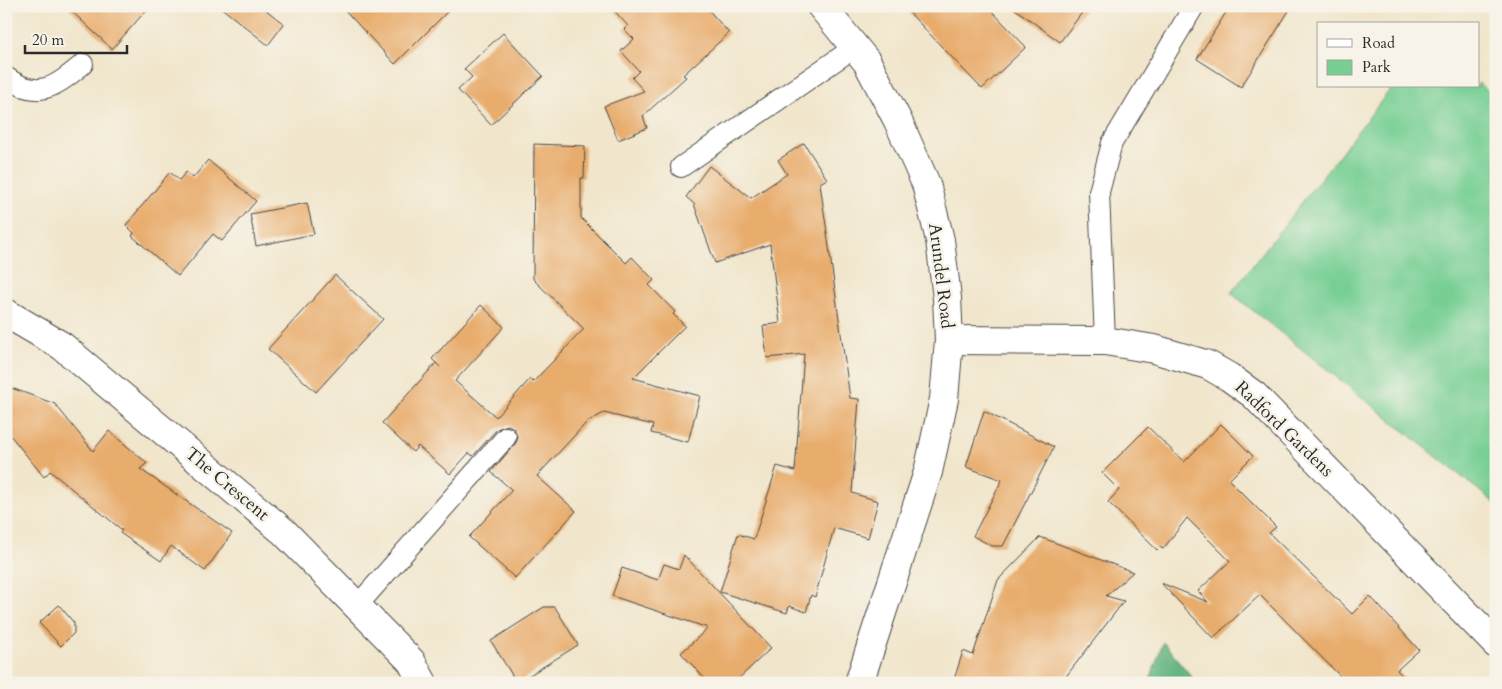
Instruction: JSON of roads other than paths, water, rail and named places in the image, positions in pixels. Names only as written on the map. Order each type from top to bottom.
[{"type":"street","name":"Arundel Road","points":[[821,6],[867,62],[894,112],[926,184],[940,240],[947,298],[949,340],[944,398],[928,472],[859,683]]},
{"type":"street","name":"The Crescent","points":[[6,312],[70,352],[284,532],[411,661],[423,683]]},
{"type":"street","name":"Radford Gardens","points":[[949,340],[1106,341],[1154,349],[1208,365],[1254,395],[1496,644]]},
{"type":"lane","points":[[1106,341],[1099,192],[1104,169],[1112,143],[1194,6]]},
{"type":"lane","points":[[681,167],[855,47]]},
{"type":"lane","points":[[6,77],[27,88],[48,88],[61,83],[83,64]]},
{"type":"lane","points":[[357,606],[506,437]]}]
